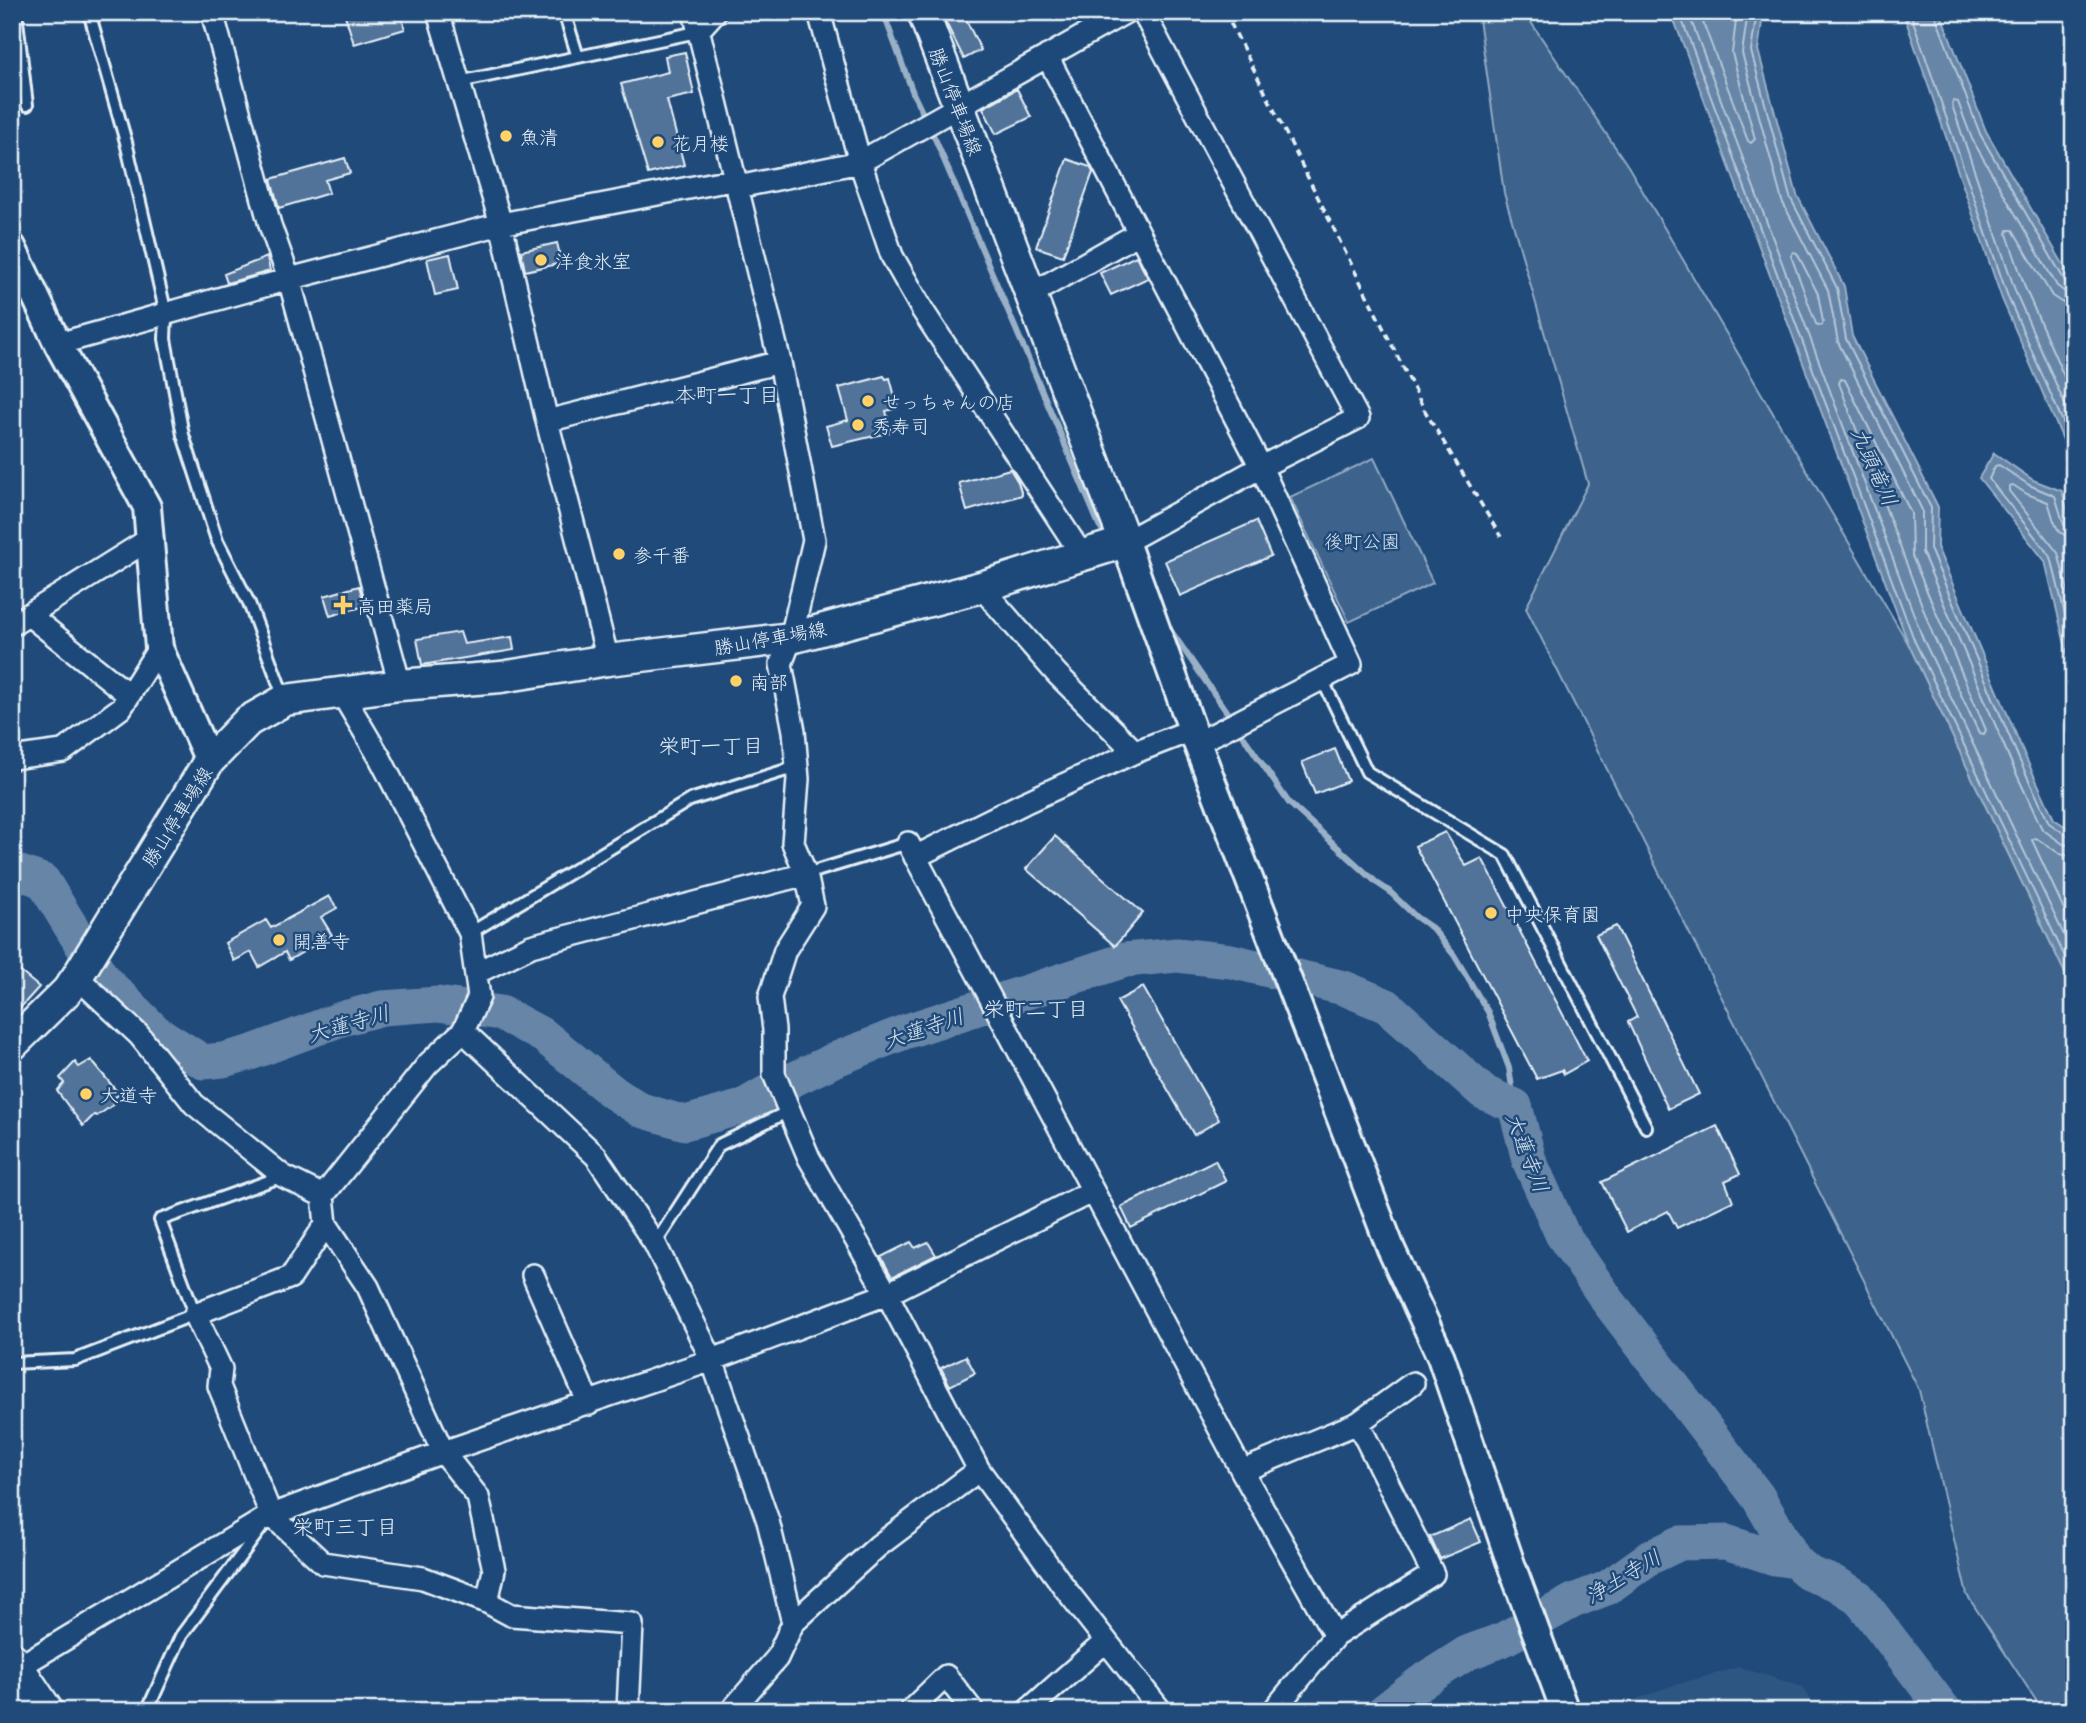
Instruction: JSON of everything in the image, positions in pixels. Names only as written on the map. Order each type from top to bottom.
[{"type":"main road","name":"勝山停車場線","points":[[12,1045],[68,991],[209,761],[248,721],[285,700],[400,685],[501,677],[608,660],[791,638],[981,587],[1125,542],[923,12]]},
{"type":"main road","points":[[14,1666],[46,1711]]},
{"type":"street","points":[[212,12],[271,225],[289,279],[400,685]]},
{"type":"street","points":[[438,12],[501,224],[547,421],[608,660]]},
{"type":"street","points":[[715,12],[696,22],[780,362],[814,540],[791,638],[782,664],[794,731],[798,779],[793,843],[806,874],[813,906],[785,950],[770,997],[774,1030],[774,1074],[809,1158],[887,1294],[979,1470],[1161,1711]]},
{"type":"street","points":[[819,12],[860,162],[891,256],[923,311],[1083,555]]},
{"type":"street","points":[[58,344],[289,279],[501,224],[860,162],[1126,12]]},
{"type":"street","points":[[1143,12],[1357,418],[1125,542],[1194,736],[1391,1249],[1441,1357],[1512,1567],[1565,1711]]},
{"type":"street","points":[[1048,56],[1261,467],[1351,664],[1194,736],[1135,752],[1024,803],[911,850],[1242,1471],[1335,1636]]},
{"type":"street","points":[[1031,294],[1139,233]]},
{"type":"street","points":[[12,247],[58,344],[147,507],[159,648],[209,761]]},
{"type":"street","points":[[547,421],[780,362]]},
{"type":"street","points":[[129,695],[21,620],[151,538]]},
{"type":"street","points":[[981,587],[1056,674],[1135,752]]},
{"type":"street","points":[[12,758],[63,751],[121,708],[159,648]]},
{"type":"street","points":[[341,692],[380,758],[470,933],[479,997],[463,1031],[428,1064],[323,1196],[326,1223],[368,1287],[443,1452],[478,1497],[494,1570],[487,1602]]},
{"type":"street","points":[[476,973],[531,946],[806,874]]},
{"type":"street","points":[[78,976],[139,1035],[194,1104],[283,1176],[323,1196]]},
{"type":"street","points":[[463,1031],[596,1156],[655,1244],[712,1360],[768,1521],[793,1623]]},
{"type":"street","points":[[14,1666],[271,1515],[443,1452],[712,1360],[887,1294],[1093,1191]]},
{"type":"street","points":[[326,1223],[291,1277],[195,1314],[221,1369],[219,1386],[271,1515],[323,1563],[423,1578],[487,1602],[511,1615],[632,1624],[628,1711]]},
{"type":"street","points":[[533,1275],[589,1404]]},
{"type":"street","points":[[1242,1471],[1358,1423],[1413,1383]]},
{"type":"street","points":[[1273,1711],[1335,1636],[1433,1574],[1358,1423]]},
{"type":"street","points":[[731,1711],[777,1658],[793,1623],[878,1546],[979,1470]]},
{"type":"street","points":[[1027,1711],[1106,1640]]},
{"type":"street","points":[[910,1711],[946,1676],[973,1711]]},
{"type":"lane","points":[[16,12],[27,105]]},
{"type":"lane","points":[[89,12],[126,142],[166,314],[165,339],[183,435],[217,540],[248,603],[285,700]]},
{"type":"lane","points":[[564,12],[578,57]]},
{"type":"lane","points":[[459,82],[578,57],[696,22]]},
{"type":"lane","points":[[1322,679],[1367,772],[1505,855],[1646,1127]]},
{"type":"lane","points":[[470,933],[690,800],[796,767]]},
{"type":"lane","points":[[806,874],[911,850]]},
{"type":"lane","points":[[655,1244],[719,1144],[789,1111]]},
{"type":"lane","points":[[12,1363],[75,1360],[195,1314],[160,1220],[283,1176]]},
{"type":"lane","points":[[148,1711],[181,1636],[271,1515]]},
{"type":"path","points":[[1225,12],[1425,411],[1501,537]]},
{"type":"shaded area","points":[[1739,1667],[1803,1687],[1818,1711],[1604,1711],[1671,1686]]},
{"type":"green space","points":[[1478,12],[1524,12],[1628,166],[1909,645],[2074,992],[2074,1711],[2043,1711],[1967,1595],[1919,1390],[1526,608],[1588,484],[1504,193]]},
{"type":"green space","name":"後町公園","points":[[1374,458],[1433,583],[1349,622],[1290,497]]},
{"type":"water","name":"九頭竜川","points":[[1671,12],[1766,12],[1763,15],[1758,50],[1797,195],[1844,286],[1852,336],[1938,507],[1937,547],[2025,756],[2054,819],[2074,832],[2074,992],[1909,645]]},
{"type":"water","points":[[1903,12],[1940,12],[1986,131],[2074,283],[2074,465],[2002,299]]},
{"type":"water","points":[[1994,453],[2033,480],[2062,491],[2074,533],[2074,682],[2045,561],[1979,478]]},
{"type":"building","points":[[344,12],[400,12],[405,29],[354,44]]},
{"type":"building","points":[[952,12],[962,12],[981,50],[964,59],[943,17]]},
{"type":"building","points":[[685,52],[694,94],[667,100],[684,165],[648,174],[621,84],[668,72],[665,56]]},
{"type":"building","points":[[1017,89],[1031,117],[996,134],[983,108]]},
{"type":"building","points":[[345,158],[350,173],[325,180],[329,193],[279,208],[271,179]]},
{"type":"building","points":[[1067,159],[1090,167],[1093,172],[1063,256],[1036,247]]},
{"type":"building","points":[[557,243],[562,263],[525,271],[521,251]]},
{"type":"building","points":[[450,254],[458,290],[435,295],[427,259]]},
{"type":"building","points":[[1136,256],[1148,278],[1111,295],[1100,273]]},
{"type":"building","points":[[267,257],[270,271],[227,283],[224,274]]},
{"type":"building","points":[[884,376],[886,379],[890,378],[898,408],[886,411],[891,432],[832,446],[826,426],[848,420],[839,388]]},
{"type":"building","points":[[1010,469],[1022,495],[967,511],[959,483]]},
{"type":"building","points":[[1256,521],[1271,556],[1180,596],[1165,561]]},
{"type":"building","points":[[359,586],[365,606],[330,616],[324,596]]},
{"type":"building","points":[[460,632],[464,644],[512,637],[514,650],[422,665],[417,639]]},
{"type":"building","points":[[1335,749],[1348,781],[1315,794],[1302,762]]},
{"type":"building","points":[[1445,832],[1466,866],[1482,858],[1587,1061],[1564,1074],[1562,1070],[1537,1079],[1415,846]]},
{"type":"building","points":[[1055,836],[1143,913],[1115,946],[1026,869]]},
{"type":"building","points":[[329,896],[337,908],[321,917],[332,935],[289,960],[285,952],[259,967],[251,952],[234,961],[225,943],[266,920],[271,928]]},
{"type":"building","points":[[1616,926],[1699,1094],[1668,1109],[1628,1022],[1637,1017],[1596,935]]},
{"type":"building","points":[[12,965],[39,987],[12,1017]]},
{"type":"building","points":[[1143,987],[1219,1120],[1194,1135],[1117,1001]]},
{"type":"building","points":[[91,1060],[119,1094],[111,1101],[113,1105],[97,1116],[94,1115],[83,1126],[57,1091],[64,1083],[60,1078],[75,1062],[79,1067]]},
{"type":"building","points":[[1717,1126],[1740,1174],[1725,1181],[1733,1201],[1677,1228],[1668,1211],[1627,1232],[1602,1182]]},
{"type":"building","points":[[1215,1160],[1226,1181],[1131,1228],[1121,1207]]},
{"type":"building","points":[[911,1242],[915,1248],[928,1242],[936,1255],[892,1277],[881,1257]]},
{"type":"building","points":[[966,1356],[975,1373],[950,1386],[941,1368]]},
{"type":"building","points":[[1471,1519],[1481,1542],[1440,1559],[1430,1537]]},
{"type":"waterway","points":[[883,12],[913,93],[936,141],[1099,525],[1108,538]]},
{"type":"waterway","points":[[1167,625],[1289,803],[1377,883],[1432,928],[1454,955],[1488,1012],[1509,1068],[1515,1106]]},
{"type":"waterway","name":"大蓮寺川","points":[[12,870],[43,881],[103,979],[156,1032],[203,1062],[250,1053],[341,1019],[382,1008],[438,1004],[501,1013],[544,1036],[614,1093],[641,1110],[685,1123],[742,1107],[834,1060],[907,1031],[1125,960],[1177,955],[1231,961],[1344,988],[1387,1006],[1483,1092],[1515,1106],[1529,1160],[1562,1234],[1608,1301],[1758,1497],[1795,1561]]},
{"type":"waterway","name":"浄土寺川","points":[[1384,1711],[1420,1683],[1467,1653],[1502,1640],[1573,1601],[1607,1588],[1649,1558],[1680,1543],[1726,1542],[1775,1558],[1795,1561],[1810,1574],[1837,1584],[1858,1597],[1945,1711]]},
{"type":"place","name":"魚清","points":[[506,136]]},
{"type":"place","name":"花月楼","points":[[658,142]]},
{"type":"place","name":"洋食氷室","points":[[541,260]]},
{"type":"place","name":"せっちゃんの店","points":[[868,401]]},
{"type":"place","name":"秀寿司","points":[[858,425]]},
{"type":"place","name":"参千番","points":[[619,554]]},
{"type":"place","name":"高田薬局","points":[[343,605]]},
{"type":"place","name":"南部","points":[[736,681]]},
{"type":"place","name":"中央保育園","points":[[1491,913]]},
{"type":"place","name":"開善寺","points":[[279,940]]},
{"type":"place","name":"大道寺","points":[[86,1094]]},
{"type":"district","name":"本町一丁目","points":[[727,393]]},
{"type":"district","name":"栄町一丁目","points":[[711,744]]},
{"type":"district","name":"栄町二丁目","points":[[1036,1007]]},
{"type":"district","name":"栄町三丁目","points":[[345,1525]]}]
